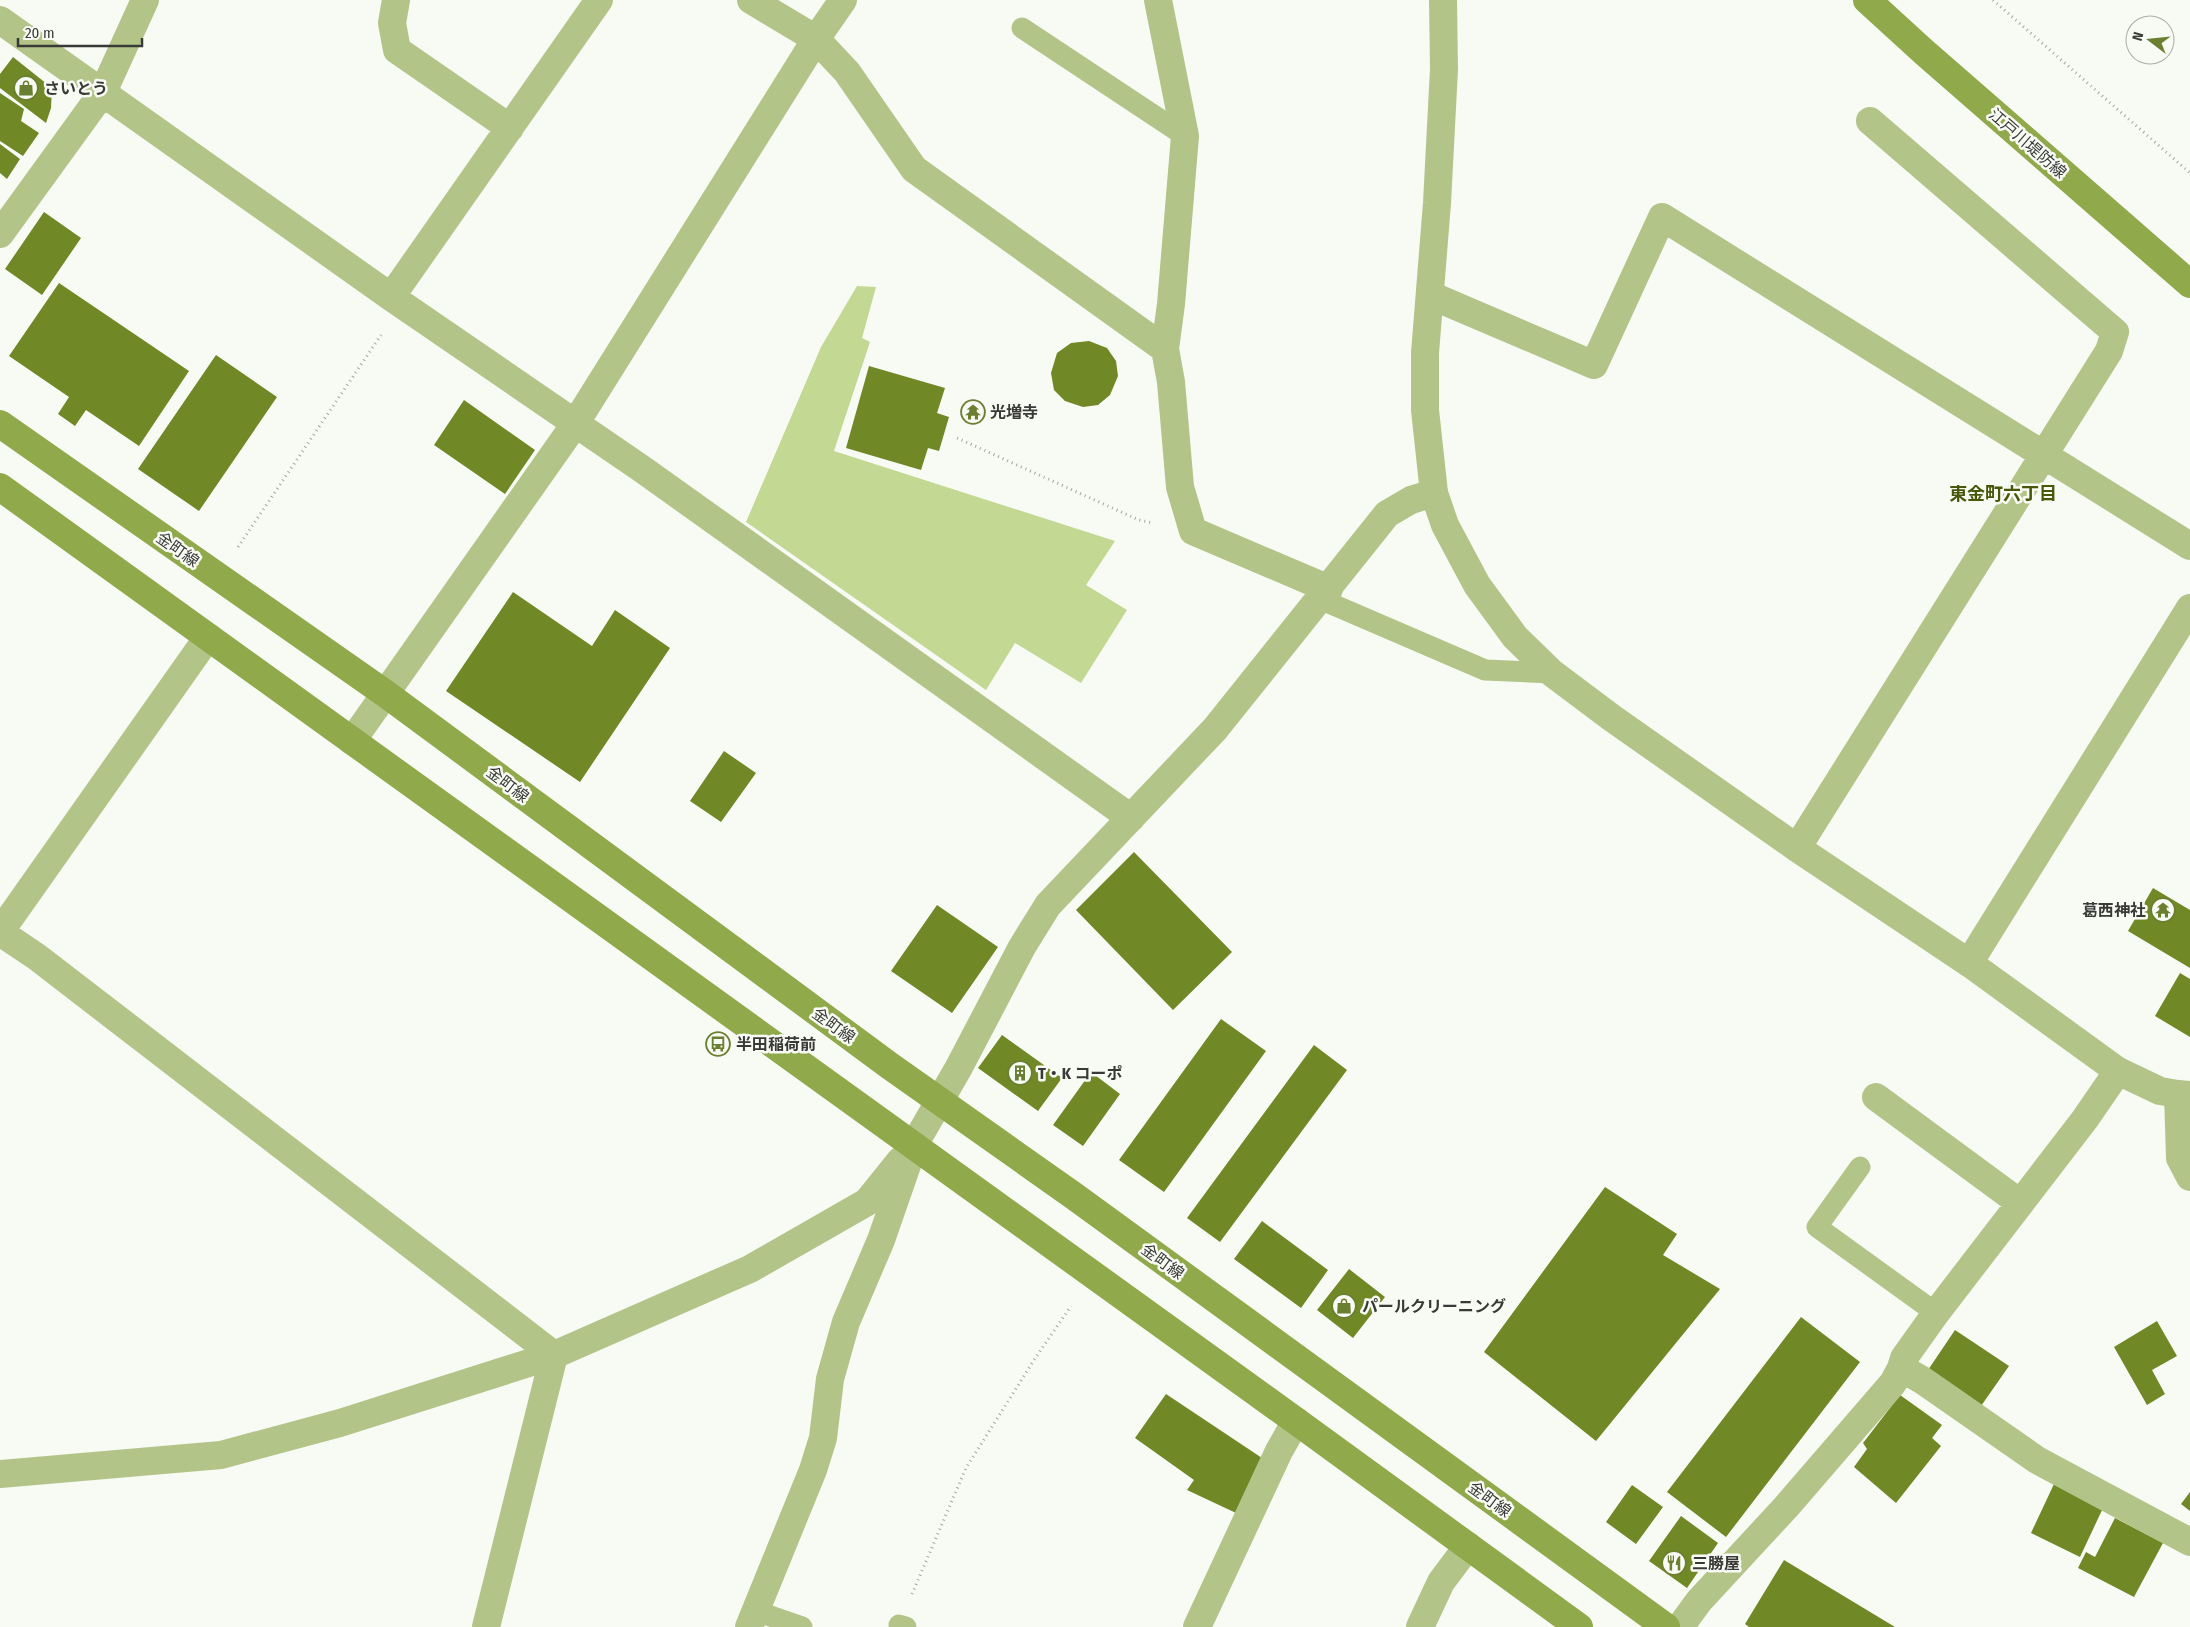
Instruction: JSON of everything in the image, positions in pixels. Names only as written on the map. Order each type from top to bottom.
[{"type":"main road","name":"江戸川堤防線","points":[[1867,0],[2190,284]]},
{"type":"main road","name":"金町線","points":[[0,424],[386,694],[939,1100],[1666,1627]]},
{"type":"main road","points":[[0,487],[1296,1420],[1579,1627]]},
{"type":"street","points":[[0,234],[103,92],[145,0]]},
{"type":"street","points":[[396,0],[392,22],[397,50],[510,128]]},
{"type":"street","points":[[396,300],[510,128],[599,0]]},
{"type":"street","points":[[751,0],[816,40],[847,72],[914,169],[1165,348]]},
{"type":"street","points":[[352,741],[575,424],[843,0]]},
{"type":"street","points":[[1158,0],[1185,136],[1171,304],[1165,348],[1171,382],[1180,487],[1193,532],[1324,594]]},
{"type":"street","points":[[1443,0],[1444,69],[1437,203],[1425,353],[1425,410],[1434,493],[1445,525],[1477,585],[1515,637],[1552,673],[1796,848],[1969,963],[2118,1070],[2160,1091],[2184,1094],[2187,1167]]},
{"type":"street","points":[[0,20],[396,300],[642,468],[1131,818]]},
{"type":"street","points":[[1796,848],[2109,351],[2115,332],[1870,121]]},
{"type":"street","points":[[1430,295],[1594,365],[1662,217],[2190,546]]},
{"type":"street","points":[[752,1619],[813,1470],[822,1438],[830,1379],[846,1322],[881,1240],[914,1145],[958,1069],[1022,948],[1048,905],[1215,729],[1387,514],[1411,500],[1434,493]]},
{"type":"street","points":[[1969,963],[2190,608]]},
{"type":"street","points":[[208,637],[0,932],[37,957],[554,1355]]},
{"type":"street","points":[[1680,1627],[1699,1601],[1786,1507],[1893,1384],[1904,1358],[1936,1313],[2085,1119],[2118,1070]]},
{"type":"street","points":[[1876,1097],[2020,1203]]},
{"type":"street","points":[[0,1474],[221,1454],[340,1423],[554,1355],[750,1269],[867,1202],[914,1145]]},
{"type":"street","points":[[486,1627],[554,1355]]},
{"type":"street","points":[[1901,1368],[1922,1380],[2037,1460],[2190,1542]]},
{"type":"street","points":[[1197,1627],[1279,1451],[1296,1420]]},
{"type":"street","points":[[1420,1627],[1441,1582],[1468,1546]]},
{"type":"lane","points":[[1022,28],[1185,136]]},
{"type":"lane","points":[[1324,594],[1485,670],[1552,673]]},
{"type":"lane","points":[[1860,1167],[1817,1227],[1936,1313]]},
{"type":"lane","points":[[752,1619],[802,1627]]},
{"type":"path","points":[[1993,0],[2190,172]]},
{"type":"path","points":[[218,576],[396,300]]},
{"type":"path","points":[[957,438],[1139,520],[1193,532]]},
{"type":"path","points":[[902,1626],[966,1468],[1034,1360],[1071,1306]]},
{"type":"green space","points":[[857,286],[876,287],[862,338],[870,342],[834,451],[1115,541],[1086,585],[1127,610],[1081,683],[1015,643],[986,690],[746,522],[821,347]]},
{"type":"building","points":[[13,57],[52,88],[51,108],[46,123],[0,88],[0,74]]},
{"type":"building","points":[[0,93],[24,109],[21,121],[39,133],[23,156],[0,141]]},
{"type":"building","points":[[0,144],[20,159],[7,179],[0,173]]},
{"type":"building","points":[[44,212],[81,238],[42,295],[5,269]]},
{"type":"building","points":[[59,283],[189,371],[139,446],[86,410],[75,426],[58,414],[69,397],[9,356]]},
{"type":"building","points":[[1089,341],[1107,348],[1116,361],[1118,376],[1110,395],[1098,405],[1083,407],[1065,401],[1054,390],[1051,373],[1057,353],[1071,343]]},
{"type":"building","points":[[216,355],[277,397],[199,511],[138,469]]},
{"type":"building","points":[[869,366],[945,388],[937,413],[949,417],[939,451],[928,448],[921,470],[846,448]]},
{"type":"building","points":[[464,400],[535,450],[505,494],[434,445]]},
{"type":"building","points":[[513,592],[592,646],[615,610],[670,648],[580,782],[446,691]]},
{"type":"building","points":[[724,751],[756,773],[721,822],[690,801]]},
{"type":"building","points":[[1134,852],[1232,952],[1173,1010],[1076,910]]},
{"type":"building","points":[[2153,888],[2190,910],[2190,968],[2128,931]]},
{"type":"building","points":[[937,905],[998,947],[952,1013],[891,971]]},
{"type":"building","points":[[2180,973],[2190,979],[2190,1037],[2155,1016]]},
{"type":"building","points":[[1221,1019],[1266,1051],[1164,1192],[1119,1160]]},
{"type":"building","name":"T・K コーポ","points":[[1002,1035],[1062,1078],[1038,1111],[978,1068]]},
{"type":"building","points":[[1314,1045],[1347,1070],[1220,1242],[1187,1218]]},
{"type":"building","points":[[1091,1072],[1120,1094],[1083,1146],[1053,1125]]},
{"type":"building","points":[[1605,1187],[1677,1234],[1663,1255],[1720,1289],[1596,1441],[1484,1352]]},
{"type":"building","points":[[1262,1221],[1328,1270],[1301,1308],[1234,1259]]},
{"type":"building","points":[[1349,1269],[1385,1297],[1353,1338],[1317,1310]]},
{"type":"building","points":[[1801,1317],[1860,1362],[1726,1537],[1667,1492]]},
{"type":"building","points":[[2157,1321],[2177,1356],[2152,1370],[2165,1394],[2147,1405],[2114,1347]]},
{"type":"building","points":[[1955,1330],[2009,1366],[1981,1406],[1928,1370]]},
{"type":"building","points":[[1166,1394],[1262,1458],[1236,1513],[1187,1490],[1194,1480],[1135,1438]]},
{"type":"building","points":[[1900,1395],[1942,1425],[1932,1438],[1941,1446],[1896,1503],[1854,1467],[1867,1449],[1863,1443]]},
{"type":"building","points":[[2054,1484],[2103,1508],[2080,1557],[2031,1533]]},
{"type":"building","points":[[1632,1485],[1663,1507],[1636,1544],[1606,1522]]},
{"type":"building","points":[[2190,1492],[2190,1511],[2181,1504]]},
{"type":"building","points":[[1681,1516],[1718,1543],[1687,1588],[1649,1561]]},
{"type":"building","points":[[2115,1518],[2163,1543],[2134,1597],[2078,1568],[2086,1552],[2095,1557]]},
{"type":"building","points":[[1784,1560],[1895,1627],[1749,1627],[1745,1624]]},
{"type":"place","name":"さいとう","points":[[26,88]]},
{"type":"place","name":"光増寺","points":[[973,412]]},
{"type":"place","name":"葛西神社","points":[[2163,910]]},
{"type":"place","name":"半田稲荷前","points":[[718,1044]]},
{"type":"place","name":"T・K コーポ","points":[[1020,1073]]},
{"type":"place","name":"パールクリーニング","points":[[1344,1306]]},
{"type":"place","name":"三勝屋","points":[[1674,1563]]},
{"type":"district","name":"東金町六丁目","points":[[2003,494]]}]
